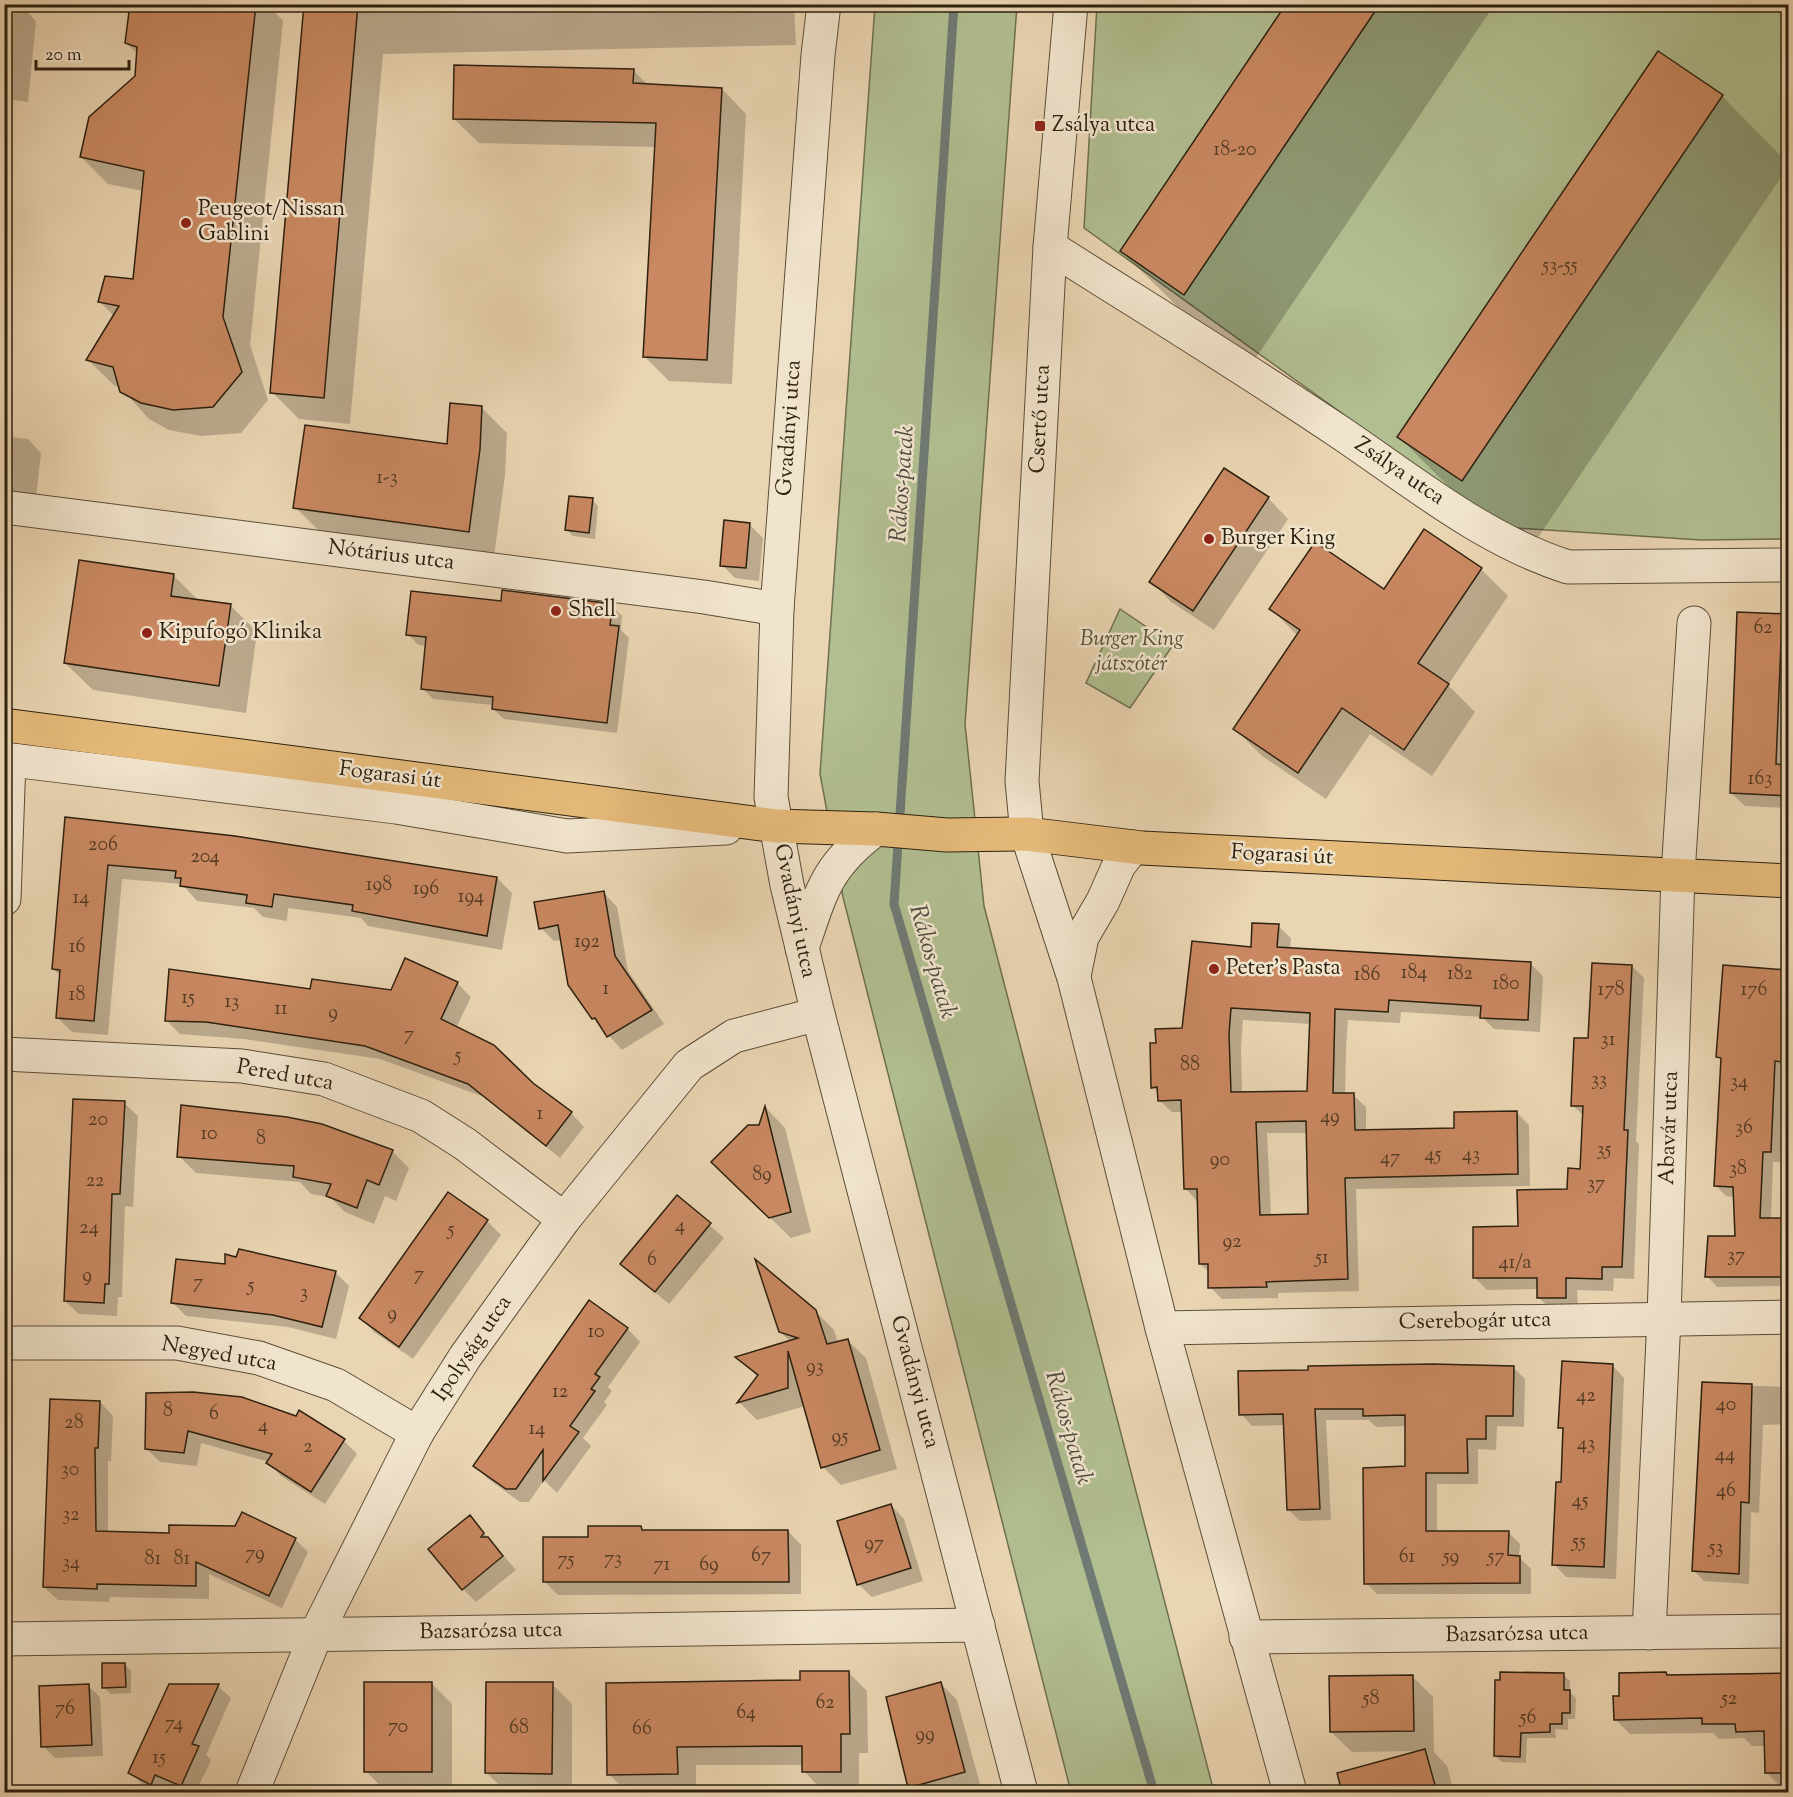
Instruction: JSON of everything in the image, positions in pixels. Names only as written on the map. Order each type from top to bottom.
[{"type":"main road","name":"Fogarasi út","points":[[4,725],[776,826],[876,829],[947,835],[1027,834],[1133,848],[1788,881]]},
{"type":"street","name":"Gvadányi utca","points":[[824,4],[818,55],[777,609],[771,797],[802,950],[818,1014],[1022,1792]]},
{"type":"street","name":"Csertő utca","points":[[1027,834],[1022,781],[1050,247],[1071,4]]},
{"type":"street","name":"Zsálya utca","points":[[1050,247],[1239,367],[1493,535],[1534,556],[1568,567],[1788,565]]},
{"type":"street","name":"Nótárius utca","points":[[4,507],[633,588],[777,609]]},
{"type":"street","name":"Abavár utca","points":[[1649,1634],[1664,1318],[1678,874],[1694,623]]},
{"type":"street","points":[[4,900],[7,759]]},
{"type":"street","name":"Fogarasi út","points":[[7,759],[396,807],[567,836],[776,826]]},
{"type":"street","points":[[802,950],[822,889],[834,867],[851,848],[876,829]]},
{"type":"street","points":[[1027,834],[1074,978],[1161,1328],[1290,1792]]},
{"type":"street","points":[[1074,978],[1082,937],[1103,901],[1119,865],[1133,848]]},
{"type":"street","name":"Ipolyság utca","points":[[252,1792],[316,1634],[417,1433],[465,1357],[564,1219],[689,1065],[734,1036],[818,1014]]},
{"type":"street","name":"Pered utca","points":[[4,1054],[242,1066],[324,1079],[421,1116],[465,1144],[564,1219]]},
{"type":"street","name":"Cserebogár utca","points":[[1161,1328],[1788,1317]]},
{"type":"street","name":"Negyed utca","points":[[4,1343],[177,1343],[259,1358],[336,1385],[417,1433]]},
{"type":"street","name":"Bazsarózsa utca","points":[[4,1639],[978,1625]]},
{"type":"street","name":"Bazsarózsa utca","points":[[1246,1637],[1788,1631]]},
{"type":"green space","points":[[875,5],[1017,5],[965,724],[984,906],[1214,1792],[1071,1792],[843,897],[820,774]]},
{"type":"green space","points":[[1097,5],[1788,5],[1788,539],[1701,540],[1500,527],[1084,228]]},
{"type":"green space","name":"Burger King játszótér","points":[[1120,609],[1173,645],[1130,708],[1086,683]]},
{"type":"building","name":"Peugeot/Nissan Gablini","points":[[130,4],[256,4],[223,317],[242,372],[213,407],[173,410],[141,403],[120,392],[113,367],[86,360],[119,306],[98,302],[105,276],[133,279],[144,171],[80,157],[89,117],[135,76],[137,47],[125,43]]},
{"type":"building","points":[[304,4],[358,4],[324,398],[270,393]]},
{"type":"building","points":[[1286,4],[1380,4],[1184,295],[1120,251]]},
{"type":"building","points":[[1658,51],[1723,95],[1462,481],[1397,437]]},
{"type":"building","points":[[454,65],[634,69],[633,83],[722,88],[707,360],[643,357],[656,123],[453,119]]},
{"type":"building","points":[[450,403],[482,406],[480,449],[469,532],[293,508],[305,425],[447,444]]},
{"type":"building","name":"Burger King","points":[[1224,468],[1269,497],[1193,611],[1149,582]]},
{"type":"building","points":[[569,496],[593,498],[589,533],[565,530]]},
{"type":"building","points":[[724,520],[750,523],[746,568],[720,566]]},
{"type":"building","points":[[1424,529],[1482,568],[1418,663],[1449,684],[1404,750],[1342,708],[1298,773],[1233,729],[1300,630],[1269,609],[1315,542],[1384,589]]},
{"type":"building","name":"Kipufogó Klinika","points":[[79,560],[174,574],[171,596],[231,604],[219,686],[64,663]]},
{"type":"building","points":[[502,590],[613,604],[610,625],[619,626],[607,723],[492,709],[493,697],[421,689],[426,637],[406,635],[411,591],[501,601]]},
{"type":"building","points":[[1737,612],[1788,614],[1788,642],[1781,642],[1776,764],[1788,765],[1788,796],[1730,793]]},
{"type":"building","points":[[65,817],[235,836],[497,877],[487,936],[352,911],[353,905],[274,894],[272,907],[246,903],[247,895],[180,886],[181,878],[175,878],[176,871],[108,865],[94,1021],[56,1018],[60,970],[52,969]]},
{"type":"building","points":[[604,891],[615,956],[652,1010],[607,1037],[595,1018],[592,1019],[568,985],[558,925],[539,929],[534,902]]},
{"type":"building","points":[[1252,923],[1279,924],[1277,947],[1531,962],[1528,1020],[1480,1018],[1481,1006],[1389,1000],[1388,1012],[1335,1009],[1333,1093],[1354,1093],[1355,1130],[1454,1128],[1454,1112],[1517,1111],[1518,1174],[1345,1178],[1348,1279],[1266,1282],[1267,1287],[1208,1288],[1208,1264],[1199,1264],[1197,1189],[1184,1189],[1181,1100],[1158,1101],[1157,1087],[1151,1088],[1150,1043],[1156,1043],[1155,1029],[1182,1028],[1192,941],[1251,947]],"holes":[[[1231,1008],[1310,1013],[1307,1091],[1231,1092],[1229,1034]],[[1306,1121],[1308,1214],[1260,1215],[1256,1122]]]},
{"type":"building","points":[[405,958],[458,982],[441,1019],[494,1045],[533,1083],[572,1112],[546,1146],[468,1084],[365,1046],[206,1022],[165,1021],[169,969],[310,989],[312,979],[391,990]]},
{"type":"building","points":[[1592,963],[1632,965],[1624,1130],[1628,1130],[1622,1267],[1602,1267],[1602,1279],[1566,1278],[1566,1298],[1537,1298],[1537,1278],[1473,1278],[1473,1227],[1518,1226],[1517,1190],[1567,1189],[1568,1168],[1580,1169],[1583,1106],[1571,1106],[1574,1038],[1588,1038]]},
{"type":"building","points":[[1723,965],[1788,970],[1782,1062],[1775,1061],[1771,1152],[1763,1152],[1760,1218],[1788,1218],[1788,1277],[1705,1277],[1708,1236],[1735,1236],[1733,1187],[1714,1186],[1721,1058],[1716,1057]]},
{"type":"building","points":[[73,1099],[125,1101],[120,1194],[112,1194],[109,1284],[105,1284],[104,1303],[64,1301]]},
{"type":"building","points":[[181,1105],[287,1117],[322,1124],[393,1150],[379,1185],[367,1180],[357,1208],[326,1196],[331,1184],[293,1177],[294,1166],[177,1157]]},
{"type":"building","points":[[765,1106],[791,1212],[769,1218],[711,1162],[748,1125],[759,1125]]},
{"type":"building","points":[[448,1192],[488,1220],[399,1347],[359,1318]]},
{"type":"building","points":[[677,1195],[711,1223],[655,1292],[620,1264]]},
{"type":"building","points":[[239,1249],[336,1271],[322,1327],[273,1315],[171,1303],[176,1259],[225,1264],[225,1254],[236,1257]]},
{"type":"building","points":[[755,1259],[816,1310],[827,1344],[848,1339],[880,1450],[821,1468],[788,1351],[788,1388],[737,1403],[758,1375],[735,1357],[798,1338],[779,1332]]},
{"type":"building","points":[[589,1300],[628,1328],[595,1374],[600,1377],[591,1389],[595,1391],[570,1426],[579,1432],[543,1481],[543,1450],[516,1489],[506,1489],[473,1466]]},
{"type":"building","points":[[1562,1361],[1613,1364],[1604,1567],[1552,1565],[1556,1482],[1561,1482],[1563,1428],[1558,1428]]},
{"type":"building","points":[[1433,1364],[1514,1366],[1513,1416],[1486,1416],[1486,1439],[1467,1439],[1468,1473],[1426,1473],[1426,1531],[1509,1531],[1508,1555],[1520,1556],[1520,1583],[1364,1584],[1363,1468],[1405,1466],[1405,1415],[1363,1416],[1363,1409],[1315,1409],[1320,1509],[1287,1510],[1283,1414],[1239,1415],[1238,1371],[1308,1370],[1308,1366]]},
{"type":"building","points":[[1702,1382],[1752,1384],[1749,1503],[1741,1502],[1739,1574],[1692,1571]]},
{"type":"building","points":[[193,1392],[242,1397],[296,1416],[299,1410],[345,1439],[311,1492],[266,1463],[272,1454],[188,1431],[184,1453],[145,1449],[146,1393]]},
{"type":"building","points":[[50,1399],[100,1401],[98,1448],[95,1448],[96,1531],[169,1533],[169,1525],[235,1526],[242,1512],[296,1538],[269,1596],[196,1562],[196,1586],[97,1584],[97,1589],[43,1587]]},
{"type":"building","points":[[891,1504],[911,1568],[857,1585],[837,1521]]},
{"type":"building","points":[[470,1515],[484,1533],[481,1537],[488,1537],[503,1556],[462,1590],[428,1549]]},
{"type":"building","points":[[588,1526],[641,1526],[642,1530],[788,1530],[789,1582],[543,1582],[543,1537],[588,1537]]},
{"type":"building","points":[[102,1663],[125,1663],[126,1687],[102,1688]]},
{"type":"building","points":[[800,1671],[849,1671],[850,1734],[841,1734],[841,1772],[802,1772],[802,1746],[677,1747],[678,1774],[607,1775],[606,1683],[800,1680]]},
{"type":"building","points":[[1500,1672],[1564,1673],[1564,1690],[1570,1690],[1570,1713],[1562,1713],[1562,1724],[1550,1724],[1550,1732],[1521,1733],[1520,1757],[1494,1756],[1495,1680],[1500,1680]]},
{"type":"building","points":[[1666,1672],[1667,1675],[1788,1673],[1788,1773],[1765,1773],[1764,1731],[1736,1732],[1735,1724],[1702,1724],[1702,1718],[1614,1720],[1613,1696],[1619,1696],[1619,1673]]},
{"type":"building","points":[[1413,1675],[1414,1731],[1330,1732],[1329,1676]]},
{"type":"building","points":[[364,1682],[432,1682],[432,1772],[364,1772]]},
{"type":"building","points":[[486,1682],[553,1682],[552,1774],[485,1773]]},
{"type":"building","points":[[941,1682],[965,1772],[908,1788],[886,1697]]},
{"type":"building","points":[[89,1684],[92,1745],[41,1747],[39,1686]]},
{"type":"building","points":[[169,1684],[219,1684],[192,1744],[199,1746],[181,1786],[155,1775],[151,1785],[128,1773]]},
{"type":"building","points":[[1425,1749],[1435,1785],[1409,1792],[1342,1792],[1337,1773]]},
{"type":"waterway","name":"Rákos-patak","points":[[954,4],[894,904],[1154,1792]]},
{"type":"place","name":"Zsálya utca","points":[[1040,126]]},
{"type":"place","name":"Peugeot/Nissan Gablini","points":[[186,223]]},
{"type":"place","name":"Burger King","points":[[1209,539]]},
{"type":"place","name":"Shell","points":[[556,611]]},
{"type":"place","name":"Kipufogó Klinika","points":[[147,633]]},
{"type":"place","name":"Peter's Pasta","points":[[1214,969]]}]
